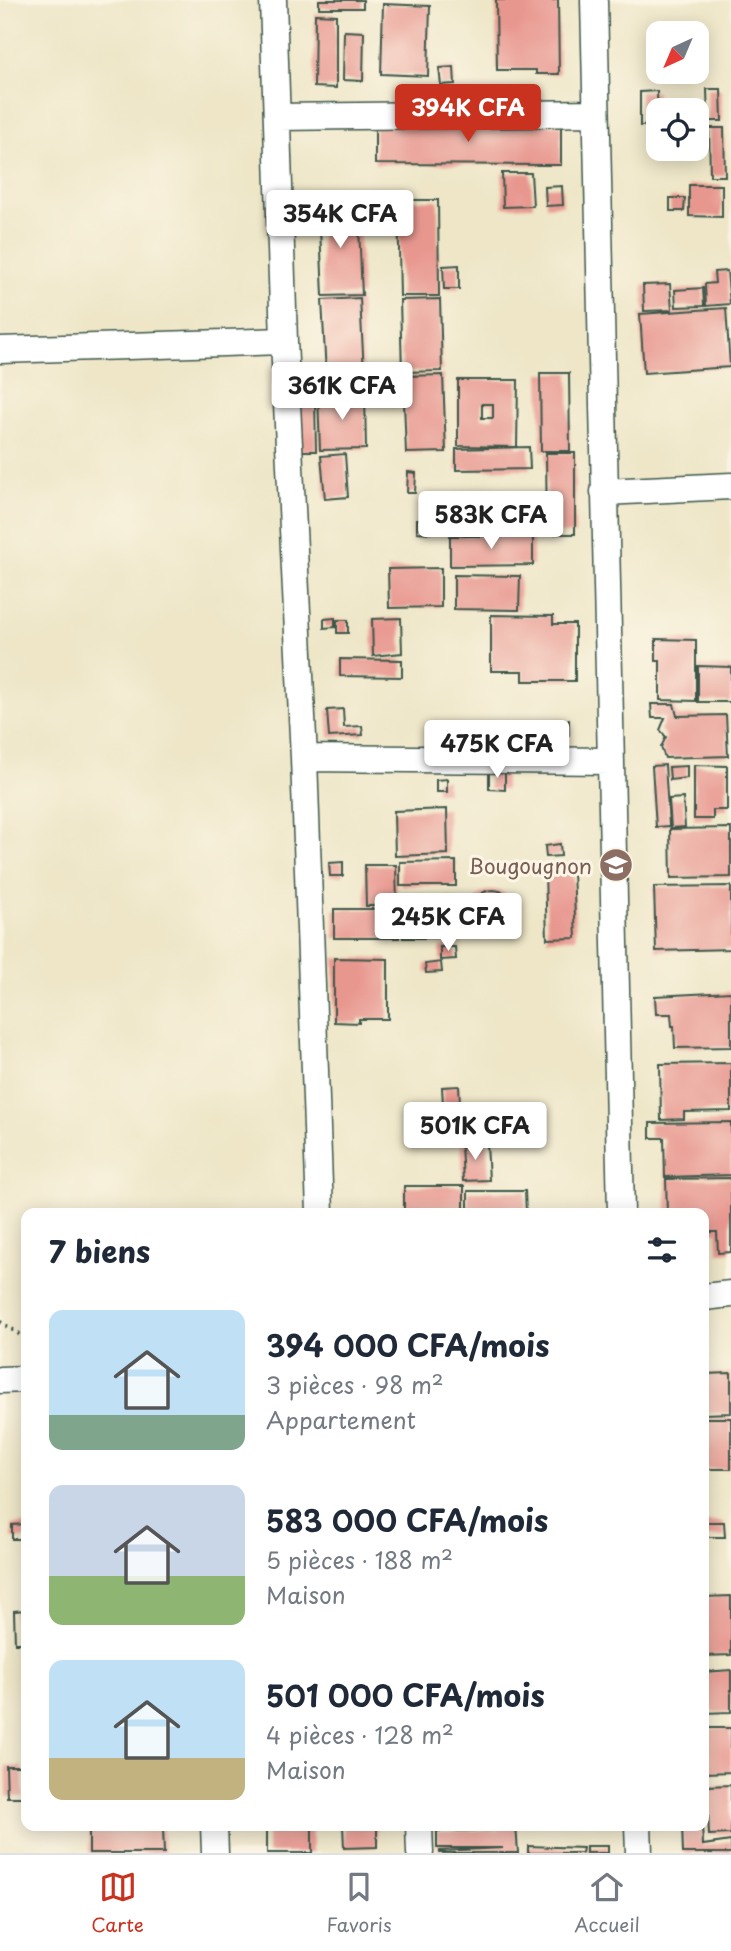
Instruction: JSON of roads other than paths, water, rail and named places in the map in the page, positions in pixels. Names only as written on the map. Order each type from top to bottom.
[{"type":"street","points":[[273,0],[284,341],[304,758],[320,1208]]},
{"type":"street","points":[[594,0],[621,1208]]},
{"type":"street","points":[[278,117],[596,113]]},
{"type":"street","points":[[0,350],[284,341]]},
{"type":"street","points":[[604,492],[731,486]]},
{"type":"street","points":[[304,758],[611,761]]},
{"type":"street","points":[[709,1296],[731,1294]]},
{"type":"street","points":[[0,1380],[21,1379]]},
{"type":"street","points":[[214,1831],[215,1853]]},
{"type":"street","points":[[419,1831],[420,1853]]},
{"type":"street","points":[[638,1831],[639,1853]]},
{"type":"place","name":"Bougougnon","points":[[616,865]]}]
